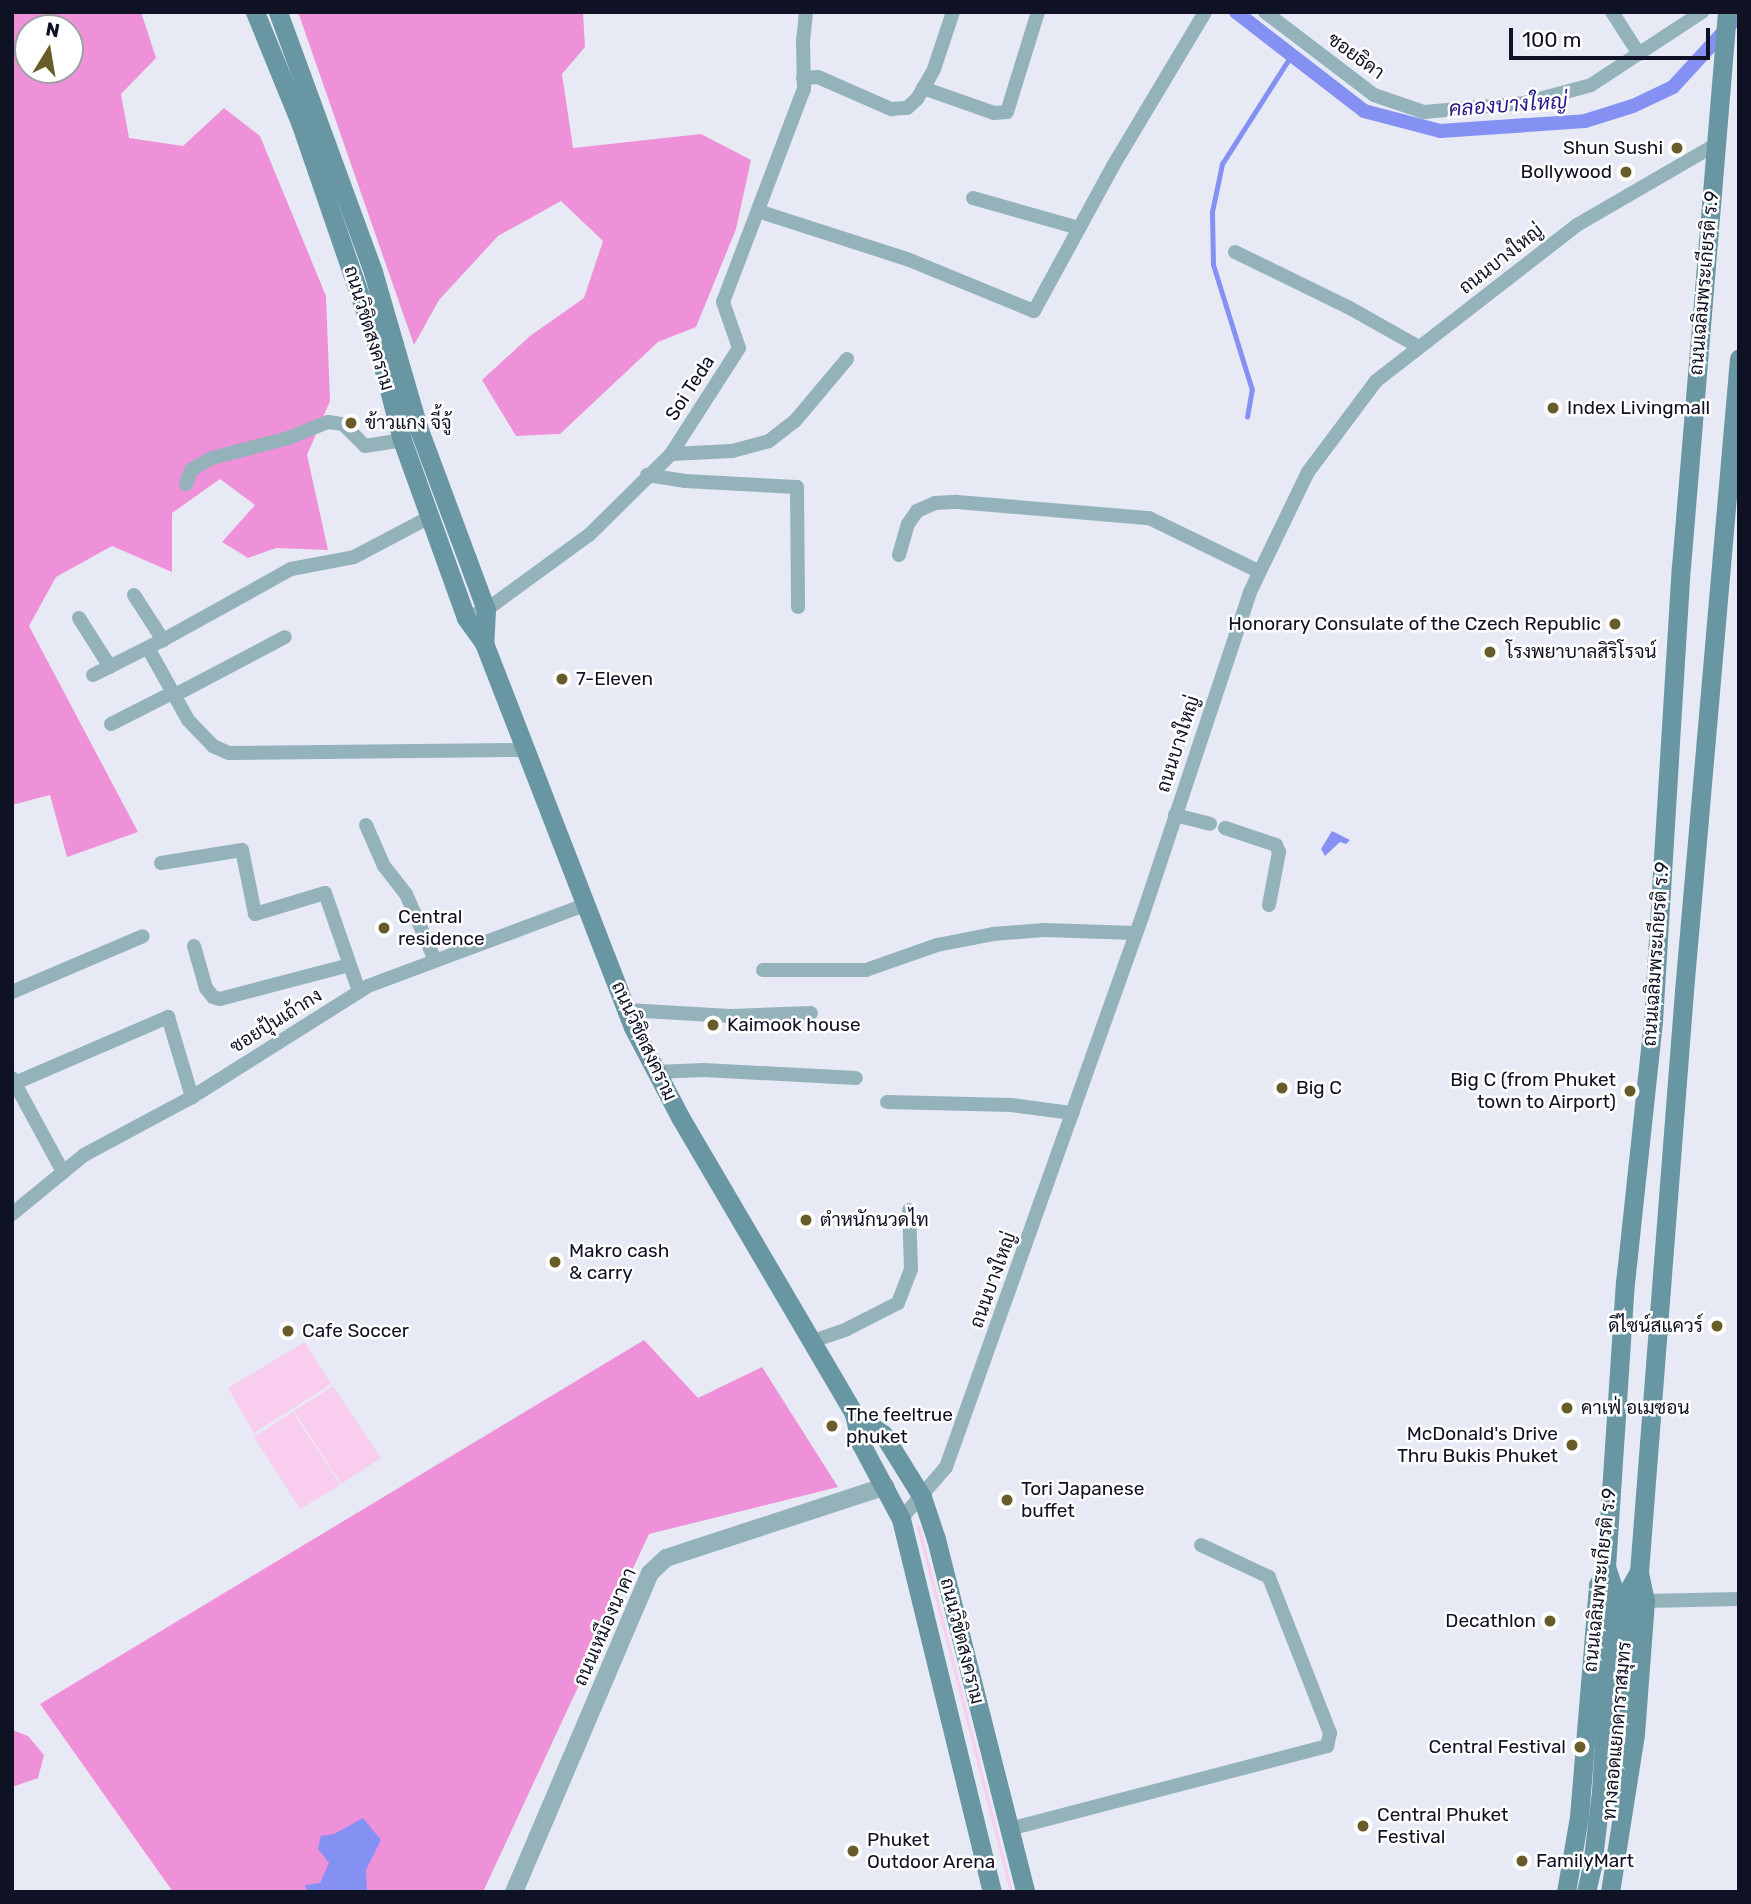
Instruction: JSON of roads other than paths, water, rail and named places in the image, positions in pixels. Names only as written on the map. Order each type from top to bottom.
[{"type":"main road","name":"ถนนวิชิตสงคราม","points":[[255,12],[301,125],[354,276],[379,351],[402,440],[466,618],[484,643],[627,1010],[655,1072],[855,1414],[861,1444],[886,1486],[901,1520],[992,1892]]},
{"type":"main road","name":"ถนนวิชิตสงคราม","points":[[278,12],[373,272],[418,427],[486,610],[484,643]]},
{"type":"main road","name":"ถนนเฉลิมพระเกียรติ ร.9","points":[[1566,1892],[1579,1817],[1598,1584],[1606,1567],[1625,1283],[1653,1021],[1681,567],[1727,16]]},
{"type":"main road","name":"ถนนเฉลิมพระเกียรติ ร.9","points":[[1611,1892],[1629,1789],[1645,1601],[1639,1572],[1684,992],[1739,358]]},
{"type":"main road","name":"ถนนวิชิตสงคราม","points":[[855,1414],[883,1434],[922,1497],[1025,1892]]},
{"type":"main road","name":"ทางลอดแยกดาราสมุทร","points":[[1586,1892],[1601,1792],[1614,1588],[1606,1567]]},
{"type":"main road","name":"ทางลอดแยกดาราสมุทร","points":[[1596,1892],[1610,1813],[1629,1589],[1639,1572]]},
{"type":"street","name":"Soi Teda","points":[[466,618],[486,610],[589,535],[671,454],[739,348],[723,302],[804,89],[806,12]]},
{"type":"street","points":[[803,78],[818,77],[899,110],[912,105],[937,61],[953,12]]},
{"type":"street","points":[[923,89],[994,113],[1007,112],[1038,12]]},
{"type":"street","points":[[758,211],[907,258],[1034,311],[1079,228],[1205,12]]},
{"type":"street","name":"ซอยธิดา","points":[[1265,12],[1374,95],[1424,112],[1524,103],[1591,85],[1702,12]]},
{"type":"street","points":[[1612,12],[1639,54]]},
{"type":"street","name":"ถนนบางใหญ่","points":[[901,1520],[946,1467],[1136,933],[1258,570],[1308,472],[1376,381],[1577,225],[1715,145]]},
{"type":"street","points":[[973,198],[1079,228]]},
{"type":"street","points":[[1235,252],[1348,307],[1419,347]]},
{"type":"street","points":[[671,454],[733,451],[769,441],[795,421],[846,359]]},
{"type":"street","points":[[186,484],[191,470],[212,458],[281,440],[328,422],[343,424],[365,446],[402,440]]},
{"type":"street","points":[[647,475],[685,481],[797,487],[798,607]]},
{"type":"street","points":[[899,555],[908,524],[917,511],[934,503],[957,502],[1146,517],[1258,570]]},
{"type":"street","points":[[93,675],[163,640],[291,569],[354,557],[430,517]]},
{"type":"street","points":[[134,595],[163,640]]},
{"type":"street","points":[[79,618],[110,667]]},
{"type":"street","points":[[111,724],[285,637]]},
{"type":"street","points":[[148,648],[188,720],[213,746],[229,753],[525,750]]},
{"type":"street","points":[[1175,815],[1276,845],[1279,852],[1269,905]]},
{"type":"street","points":[[366,825],[384,866],[406,894],[436,960]]},
{"type":"street","points":[[162,863],[242,850],[255,914],[325,893],[359,991]]},
{"type":"street","name":"ซอยปุ้นเถ้ากง","points":[[12,1214],[84,1155],[192,1097],[359,991],[585,905]]},
{"type":"street","points":[[763,970],[866,970],[937,945],[993,933],[1044,930],[1136,933]]},
{"type":"street","points":[[12,992],[143,936]]},
{"type":"street","points":[[194,946],[206,988],[213,997],[220,999],[350,965]]},
{"type":"street","points":[[627,1010],[730,1016],[811,1013]]},
{"type":"street","points":[[62,1172],[14,1081],[168,1017],[192,1097]]},
{"type":"street","points":[[655,1072],[704,1070],[856,1078]]},
{"type":"street","points":[[887,1102],[984,1103],[1072,1113]]},
{"type":"street","points":[[813,1341],[847,1329],[898,1303],[911,1269],[909,1210]]},
{"type":"street","name":"ถนนเหมืองนาคา","points":[[514,1892],[650,1573],[666,1558],[886,1486]]},
{"type":"street","points":[[1009,1829],[1326,1746],[1330,1732],[1269,1577],[1201,1545]]},
{"type":"street","points":[[1645,1601],[1739,1599]]},
{"type":"water","points":[[1332,831],[1350,840],[1346,844],[1340,842],[1325,856],[1321,849]]},
{"type":"water","points":[[363,1818],[381,1840],[366,1870],[367,1892],[307,1892],[305,1885],[320,1883],[329,1863],[318,1849],[321,1836],[334,1834]]},
{"type":"waterway","name":"คลองบางใหญ่","points":[[1236,12],[1364,111],[1440,131],[1585,121],[1633,106],[1673,87],[1739,15]]},
{"type":"waterway","points":[[1247,417],[1252,390],[1213,265],[1212,212],[1222,164],[1292,54]]},
{"type":"place","name":"Shun Sushi","points":[[1677,148]]},
{"type":"place","name":"Bollywood","points":[[1626,172]]},
{"type":"place","name":"Index Livingmall","points":[[1553,408]]},
{"type":"place","name":"ข้าวแกง จี้จู้","points":[[351,423]]},
{"type":"place","name":"Honorary Consulate of the Czech Republic","points":[[1615,624]]},
{"type":"place","name":"โรงพยาบาลสิริโรจน์","points":[[1490,652]]},
{"type":"place","name":"7-Eleven","points":[[562,679]]},
{"type":"place","name":"Central residence","points":[[384,928]]},
{"type":"place","name":"Kaimook house","points":[[713,1025]]},
{"type":"place","name":"Big C","points":[[1282,1088]]},
{"type":"place","name":"Big C (from Phuket town to Airport)","points":[[1630,1091]]},
{"type":"place","name":"ตำหนักนวดไท","points":[[806,1220]]},
{"type":"place","name":"Makro cash & carry","points":[[555,1262]]},
{"type":"place","name":"ดีไซน์สแควร์","points":[[1717,1326]]},
{"type":"place","name":"Cafe Soccer","points":[[288,1331]]},
{"type":"place","name":"คาเฟ่ อเมซอน","points":[[1567,1408]]},
{"type":"place","name":"The feeltrue phuket","points":[[832,1426]]},
{"type":"place","name":"McDonald's Drive Thru Bukis Phuket","points":[[1572,1445]]},
{"type":"place","name":"Tori Japanese buffet","points":[[1007,1500]]},
{"type":"place","name":"Decathlon","points":[[1550,1621]]},
{"type":"place","name":"Central Festival","points":[[1580,1747]]},
{"type":"place","name":"Central Phuket Festival","points":[[1363,1826]]},
{"type":"place","name":"Phuket Outdoor Arena","points":[[853,1851]]},
{"type":"place","name":"FamilyMart","points":[[1522,1861]]}]
